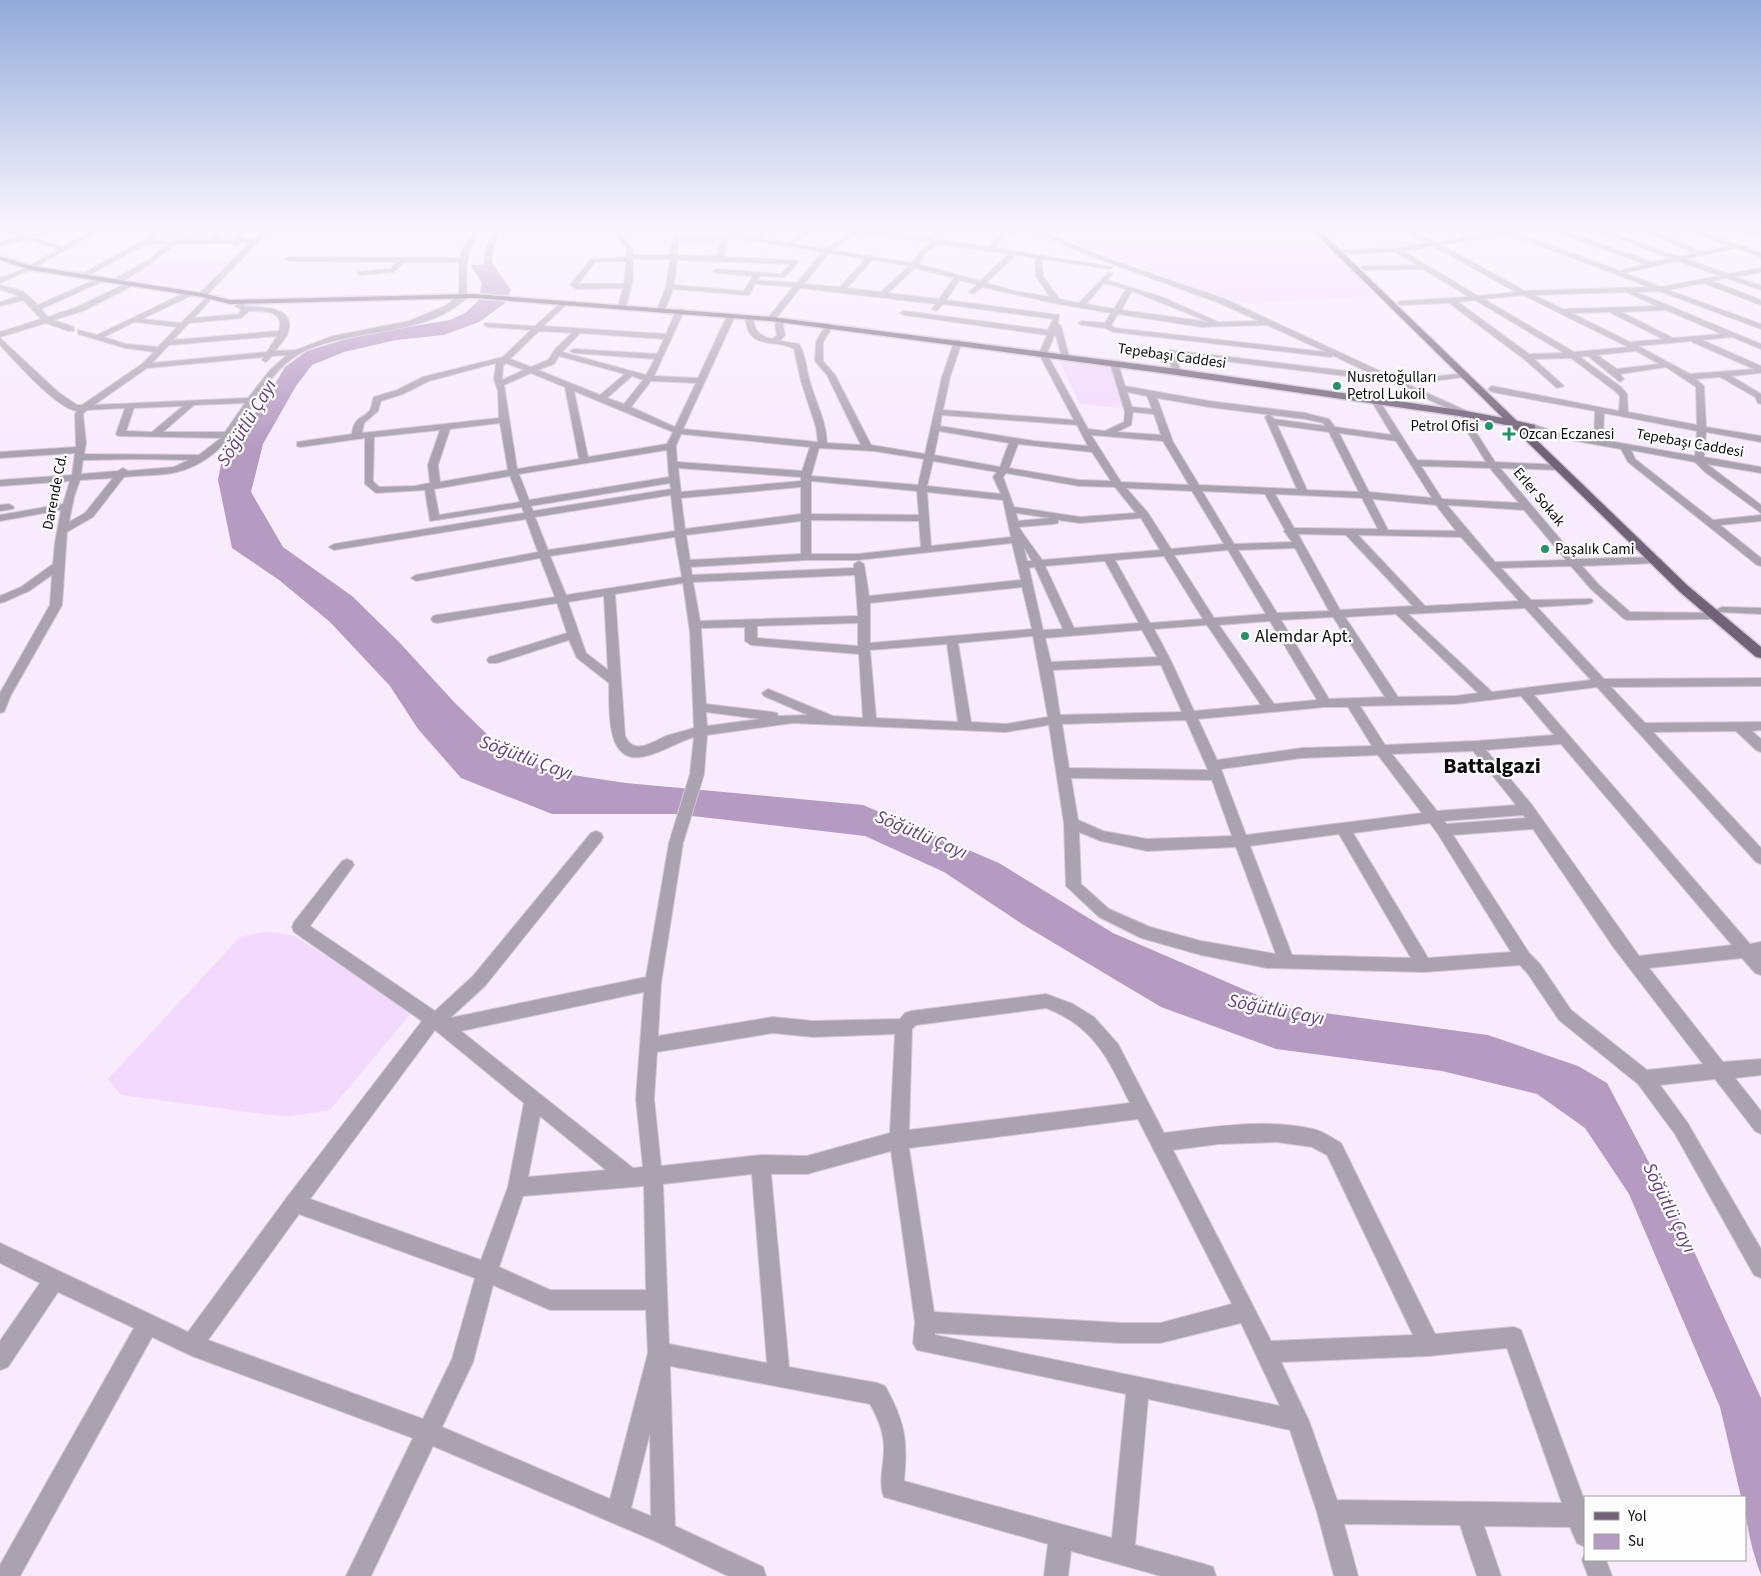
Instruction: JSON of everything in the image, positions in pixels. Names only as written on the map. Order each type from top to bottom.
[{"type":"main road","name":"Tepebaşı Caddesi","points":[[223,301],[244,306],[377,301]]},
{"type":"main road","name":"Tepebaşı Caddesi","points":[[533,301],[782,320],[958,342],[1466,414],[1532,427]]},
{"type":"main road","points":[[1392,301],[1559,467],[1657,560],[1684,589],[1761,642]]},
{"type":"main road","points":[[1402,302],[1532,427],[1761,654]]},
{"type":"street","points":[[0,304],[12,301]]},
{"type":"street","points":[[29,301],[46,320],[71,329]]},
{"type":"street","points":[[37,308],[54,301]]},
{"type":"street","points":[[0,335],[80,310],[99,301]]},
{"type":"street","points":[[98,337],[173,301]]},
{"type":"street","points":[[84,408],[145,366],[164,347],[202,301]]},
{"type":"street","points":[[145,366],[296,352],[329,340],[412,323],[453,305],[459,301]]},
{"type":"street","points":[[622,307],[623,301]]},
{"type":"street","points":[[661,310],[665,301]]},
{"type":"street","points":[[771,319],[786,301]]},
{"type":"street","points":[[903,301],[941,303],[1056,319]]},
{"type":"street","points":[[1220,325],[1202,325],[1058,301],[1055,334],[1043,354],[1094,448],[1118,485],[1144,515],[1211,622],[1270,708]]},
{"type":"street","points":[[1081,305],[1085,301]]},
{"type":"street","points":[[1107,326],[1123,301]]},
{"type":"street","points":[[1146,305],[1148,301]]},
{"type":"street","points":[[1164,301],[1220,325],[1232,334]]},
{"type":"street","points":[[1221,301],[1466,414]]},
{"type":"street","points":[[1452,301],[1527,357],[1560,386]]},
{"type":"street","points":[[1402,302],[1456,301]]},
{"type":"street","points":[[1483,301],[1573,355],[1616,387],[1624,396],[1623,414]]},
{"type":"street","points":[[1540,301],[1637,348],[1689,377],[1700,386],[1702,429],[1698,460],[1708,470],[1761,510]]},
{"type":"street","points":[[1652,301],[1761,347]]},
{"type":"street","points":[[1693,301],[1761,325]]},
{"type":"street","points":[[1696,301],[1761,325]]},
{"type":"street","points":[[563,303],[503,359],[499,365],[498,379],[513,471],[561,598],[580,655],[615,680]]},
{"type":"street","points":[[931,316],[941,303]]},
{"type":"street","points":[[1677,312],[1704,305]]},
{"type":"street","points":[[133,320],[184,323],[234,318],[241,316],[244,306],[277,312],[286,321],[284,333],[260,371],[263,379]]},
{"type":"street","points":[[1561,311],[1669,308]]},
{"type":"street","points":[[1207,319],[1239,309]]},
{"type":"street","points":[[1611,310],[1673,340]]},
{"type":"street","points":[[625,408],[635,400],[669,337],[680,311]]},
{"type":"street","points":[[904,313],[1055,334]]},
{"type":"street","points":[[663,1533],[653,1176],[645,1099],[653,983],[676,843],[697,774],[701,731],[695,625],[680,533],[672,446],[732,316]]},
{"type":"street","points":[[749,317],[749,326],[753,334],[759,339],[775,340],[796,346],[802,355],[803,372],[821,426],[819,445],[806,478],[806,557]]},
{"type":"street","points":[[775,340],[780,335],[779,325],[782,320]]},
{"type":"street","points":[[1082,323],[1107,326],[1113,330],[1232,334],[1340,356]]},
{"type":"street","points":[[1232,334],[1267,323]]},
{"type":"street","points":[[488,325],[669,337]]},
{"type":"street","points":[[829,326],[818,340],[819,361],[821,365],[828,369],[837,385],[867,447]]},
{"type":"street","points":[[81,332],[125,346],[164,347],[284,333]]},
{"type":"street","points":[[500,384],[551,362],[558,351],[578,332]]},
{"type":"street","points":[[1055,334],[1065,356]]},
{"type":"street","points":[[1629,344],[1734,335]]},
{"type":"street","points":[[1692,339],[1761,370]]},
{"type":"street","points":[[0,340],[67,403],[75,408],[252,400]]},
{"type":"street","points":[[926,548],[922,488],[931,456],[947,368],[958,342]]},
{"type":"street","points":[[1527,357],[1591,354],[1637,348]]},
{"type":"street","points":[[558,351],[647,378],[701,382]]},
{"type":"street","points":[[558,351],[658,357]]},
{"type":"street","points":[[0,483],[175,470],[200,458],[229,435],[263,379],[282,361],[296,352]]},
{"type":"street","points":[[1177,372],[1170,352],[1389,377]]},
{"type":"street","points":[[1591,354],[1616,372],[1621,383],[1616,387]]},
{"type":"street","points":[[357,436],[356,428],[362,418],[374,411],[377,399],[400,392],[411,385],[426,380],[503,359],[602,398],[678,431],[819,445],[867,447],[931,456],[1079,482],[1365,494],[1439,502],[1528,507]]},
{"type":"street","points":[[1107,433],[1128,423],[1128,409],[1114,363]]},
{"type":"street","points":[[1616,372],[1666,365]]},
{"type":"street","points":[[1689,377],[1761,370]]},
{"type":"street","points":[[602,398],[630,373]]},
{"type":"street","points":[[1721,374],[1761,399]]},
{"type":"street","points":[[1398,382],[1465,375]]},
{"type":"street","points":[[569,385],[584,460]]},
{"type":"street","points":[[1121,388],[1209,404],[1305,416],[1326,421],[1333,431],[1385,533]]},
{"type":"street","points":[[1492,389],[1702,429],[1761,438]]},
{"type":"street","points":[[1151,394],[1166,438],[1325,703]]},
{"type":"street","points":[[1376,402],[1439,502],[1464,534],[1761,858]]},
{"type":"street","points":[[155,434],[191,403]]},
{"type":"street","points":[[130,406],[121,434],[229,435]]},
{"type":"street","name":"Darende Cd.","points":[[0,709],[5,695],[56,605],[62,531],[76,477],[81,443],[79,414],[84,408]]},
{"type":"street","points":[[1128,409],[1158,412]]},
{"type":"street","points":[[1598,442],[1600,409]]},
{"type":"street","points":[[1266,411],[1303,492]]},
{"type":"street","points":[[939,412],[1082,427],[1107,433],[1166,438]]},
{"type":"street","name":"Erler Sokak","points":[[1466,414],[1466,423],[1493,466],[1595,587],[1627,616],[1761,611]]},
{"type":"street","points":[[300,444],[504,420]]},
{"type":"street","points":[[1271,421],[1399,439]]},
{"type":"street","points":[[446,426],[433,465],[434,519],[674,479]]},
{"type":"street","name":"Tepebaşı Caddesi","points":[[1532,427],[1558,435],[1761,470]]},
{"type":"street","points":[[936,428],[1066,448],[1094,448]]},
{"type":"street","points":[[62,531],[89,515],[118,474],[147,456],[174,435]]},
{"type":"street","points":[[370,435],[368,482],[376,490],[432,486],[672,446]]},
{"type":"street","points":[[1015,440],[1004,469],[998,478],[1009,503],[1046,666],[1053,720],[1071,823],[1074,886],[1104,913],[1147,933],[1192,946],[1267,961],[1424,965],[1523,958]]},
{"type":"street","points":[[1625,447],[1631,460],[1761,563]]},
{"type":"street","points":[[0,455],[79,454],[200,458]]},
{"type":"street","points":[[1414,463],[1559,467]]},
{"type":"street","points":[[673,465],[922,488],[977,495],[1080,520]]},
{"type":"street","points":[[334,547],[530,514],[676,493],[806,478]]},
{"type":"street","points":[[1268,490],[1336,614],[1394,701]]},
{"type":"street","points":[[0,518],[68,506]]},
{"type":"street","points":[[685,564],[806,557],[858,557],[926,548],[1080,520],[1144,515]]},
{"type":"street","points":[[416,578],[543,554],[680,533],[806,517],[923,518]]},
{"type":"street","points":[[1711,523],[1761,518]]},
{"type":"street","points":[[1015,532],[1023,537],[1039,564],[1070,632]]},
{"type":"street","points":[[1290,532],[1464,534]]},
{"type":"street","points":[[1350,533],[1422,610]]},
{"type":"street","points":[[1022,565],[1230,547],[1297,545]]},
{"type":"street","points":[[858,557],[864,600],[864,648],[870,723]]},
{"type":"street","points":[[1109,558],[1165,661],[1215,770],[1286,961]]},
{"type":"street","points":[[1492,565],[1575,564],[1657,560]]},
{"type":"street","points":[[0,600],[25,589],[58,566]]},
{"type":"street","points":[[437,619],[688,579],[860,571]]},
{"type":"street","points":[[864,600],[1026,583]]},
{"type":"street","points":[[609,593],[618,736],[622,744],[630,750],[644,752],[672,739],[701,731],[792,719]]},
{"type":"street","points":[[751,623],[751,641],[847,650],[1039,632],[1045,634],[1272,617],[1587,601]]},
{"type":"street","points":[[1399,611],[1489,696]]},
{"type":"street","points":[[695,625],[864,619]]},
{"type":"street","points":[[493,660],[573,635]]},
{"type":"street","points":[[952,640],[965,727]]},
{"type":"street","points":[[1046,666],[1165,661]]},
{"type":"street","points":[[699,707],[792,719],[1006,728],[1053,720],[1189,716],[1325,703],[1456,700],[1599,683],[1761,682]]},
{"type":"street","points":[[1524,692],[1754,950],[1761,968]]},
{"type":"street","points":[[768,694],[798,707],[812,710],[830,721]]},
{"type":"street","points":[[1351,702],[1381,749],[1443,830],[1523,958],[1534,969],[1565,1015],[1644,1078],[1681,1128],[1761,1268]]},
{"type":"street","points":[[1739,726],[1761,747]]},
{"type":"street","points":[[1642,728],[1761,726]]},
{"type":"street","points":[[1063,773],[1215,770],[1302,753],[1476,746],[1564,739]]},
{"type":"street","points":[[1476,746],[1527,809],[1635,963],[1761,1125]]},
{"type":"street","points":[[1071,823],[1101,836],[1147,845],[1243,842],[1342,827],[1527,809]]},
{"type":"street","points":[[1443,830],[1537,824]]},
{"type":"street","points":[[1342,827],[1424,965]]},
{"type":"street","points":[[192,1345],[295,1203],[438,1023],[479,981],[596,837]]},
{"type":"street","points":[[347,865],[300,927],[438,1023],[628,1176]]},
{"type":"street","points":[[1635,963],[1754,950]]},
{"type":"street","points":[[438,1023],[653,983]]},
{"type":"street","points":[[649,1045],[773,1024],[813,1029],[904,1026],[912,1018],[1046,1001],[1067,1009],[1088,1022],[1112,1050],[1266,1352],[1298,1421],[1329,1512],[1346,1576]]},
{"type":"street","points":[[904,1026],[899,1140],[925,1322],[924,1343],[1138,1386],[1298,1421]]},
{"type":"street","points":[[1644,1078],[1761,1067]]},
{"type":"street","points":[[358,1576],[462,1362],[487,1272],[517,1187],[534,1100]]},
{"type":"street","points":[[517,1187],[628,1176],[653,1176],[761,1164],[807,1165],[899,1140],[1142,1110]]},
{"type":"street","points":[[1160,1143],[1219,1135],[1277,1133],[1314,1138],[1334,1149],[1429,1345]]},
{"type":"street","points":[[761,1164],[779,1376]]},
{"type":"street","points":[[295,1203],[487,1272],[550,1300],[656,1300]]},
{"type":"street","points":[[0,1253],[192,1345],[427,1432],[663,1533],[754,1576]]},
{"type":"street","points":[[0,1359],[55,1279]]},
{"type":"street","points":[[925,1322],[1121,1333],[1160,1333],[1246,1311]]},
{"type":"street","points":[[7,1576],[148,1324]]},
{"type":"street","points":[[1266,1352],[1429,1345],[1514,1337],[1581,1525],[1468,1514],[1329,1512]]},
{"type":"street","points":[[659,1353],[877,1394],[890,1416],[896,1441],[892,1489],[1204,1576]]},
{"type":"street","points":[[618,1514],[659,1353]]},
{"type":"street","points":[[1122,1552],[1138,1386]]},
{"type":"street","points":[[1468,1514],[1489,1576]]},
{"type":"street","points":[[1056,1576],[1060,1535]]},
{"type":"street","points":[[1594,1561],[1600,1576]]},
{"type":"shaded area","points":[[1233,301],[1296,301],[1240,303]]},
{"type":"shaded area","points":[[1058,359],[1113,366],[1124,408],[1080,404]]},
{"type":"shaded area","points":[[267,931],[295,936],[412,1012],[330,1110],[286,1117],[121,1095],[108,1079],[240,937]]},
{"type":"water","name":"Söğütlü Çayı","points":[[478,301],[506,301],[504,304],[479,322],[444,335],[396,340],[344,352],[312,365],[296,386],[263,444],[251,492],[283,547],[352,596],[497,744],[552,772],[626,783],[863,805],[999,863],[1113,933],[1287,1008],[1488,1035],[1578,1066],[1607,1083],[1682,1225],[1761,1398],[1761,1575],[1746,1517],[1746,1496],[1741,1496],[1720,1407],[1629,1194],[1585,1128],[1537,1094],[1442,1071],[1276,1049],[1161,1007],[1022,924],[944,872],[865,836],[675,814],[552,814],[461,778],[418,729],[390,686],[330,622],[279,580],[232,548],[218,480],[222,459],[269,394],[285,367],[307,351],[359,335],[450,320],[465,313]]},
{"type":"place","name":"Nusretoğulları Petrol Lukoil","points":[[1337,386]]},
{"type":"place","name":"Petrol Ofisi","points":[[1489,426]]},
{"type":"place","name":"Ozcan Eczanesi","points":[[1509,434]]},
{"type":"place","name":"Paşalık Cami","points":[[1545,549]]},
{"type":"place","name":"Alemdar Apt.","points":[[1245,636]]},
{"type":"district","name":"Battalgazi","points":[[1492,766]]}]
